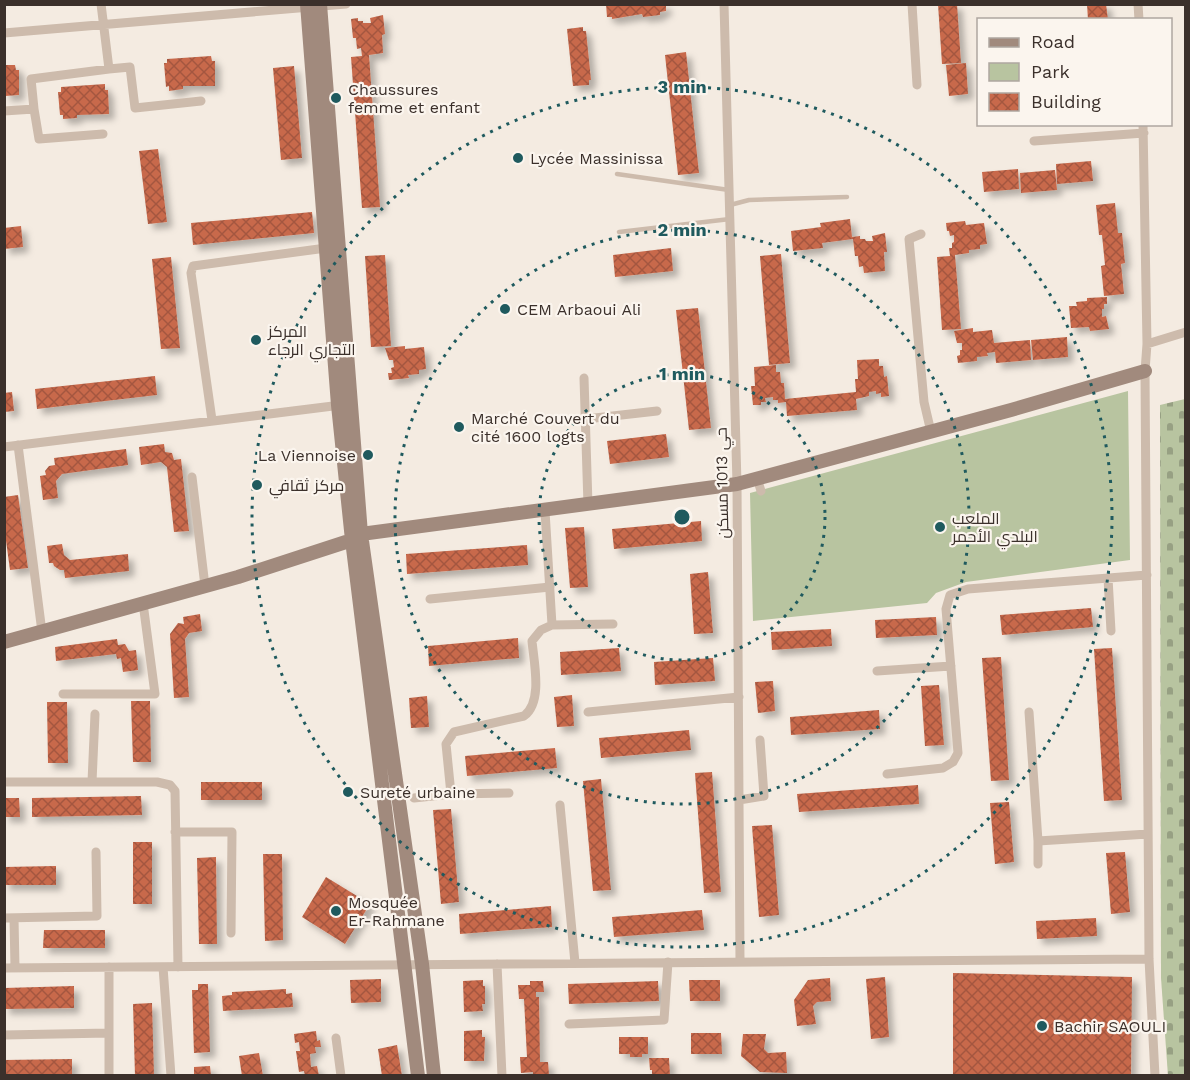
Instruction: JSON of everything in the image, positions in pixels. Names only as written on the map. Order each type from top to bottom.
[{"type":"main road","points":[[314,6],[326,248],[345,404]]},
{"type":"main road","points":[[314,6],[356,537],[418,1076]]},
{"type":"main road","points":[[4,642],[238,577],[356,537],[737,484],[759,484],[1145,371]]},
{"type":"main road","points":[[356,537],[422,964],[434,1076]]},
{"type":"street","points":[[101,4],[109,69]]},
{"type":"street","points":[[4,33],[345,4]]},
{"type":"street","name":"حي 1013 مسكن","points":[[724,4],[737,484],[740,962]]},
{"type":"street","points":[[912,4],[917,85]]},
{"type":"street","points":[[103,134],[39,138],[31,79],[130,67],[135,108],[201,101]]},
{"type":"street","points":[[4,111],[34,109]]},
{"type":"street","points":[[1034,141],[1144,129],[1149,959],[1155,1076]]},
{"type":"street","points":[[921,234],[909,239],[924,402],[931,432]]},
{"type":"street","points":[[212,420],[191,273],[193,266],[326,248]]},
{"type":"street","points":[[1147,344],[1185,332]]},
{"type":"street","points":[[584,378],[588,504]]},
{"type":"street","points":[[4,447],[345,404]]},
{"type":"street","points":[[586,419],[657,411]]},
{"type":"street","points":[[18,445],[42,632]]},
{"type":"street","points":[[192,477],[205,586]]},
{"type":"street","points":[[545,511],[552,625]]},
{"type":"street","points":[[888,774],[943,768],[952,762],[958,753],[946,609],[950,595],[968,589],[1148,575]]},
{"type":"street","points":[[1108,578],[1111,631]]},
{"type":"street","points":[[430,599],[550,587]]},
{"type":"street","points":[[63,694],[155,694],[143,603]]},
{"type":"street","points":[[451,794],[446,744],[454,732],[524,716],[530,712],[536,697],[532,641],[541,630],[552,625],[613,624]]},
{"type":"street","points":[[877,671],[951,666]]},
{"type":"street","points":[[588,712],[739,697]]},
{"type":"street","points":[[1029,712],[1038,864]]},
{"type":"street","points":[[92,782],[95,714]]},
{"type":"street","points":[[739,800],[764,796],[760,740]]},
{"type":"street","points":[[4,782],[157,782],[170,785],[175,791],[178,967]]},
{"type":"street","points":[[414,798],[451,794],[509,793]]},
{"type":"street","points":[[560,805],[575,963]]},
{"type":"street","points":[[175,832],[232,832],[231,933]]},
{"type":"street","points":[[1038,842],[1148,834]]},
{"type":"street","points":[[15,968],[9,918],[97,916],[96,852]]},
{"type":"street","points":[[4,968],[1149,959]]},
{"type":"street","points":[[569,1024],[664,1020],[668,962]]},
{"type":"street","points":[[497,964],[502,1076]]},
{"type":"street","points":[[109,967],[109,1076]]},
{"type":"street","points":[[163,967],[171,1076]]},
{"type":"street","points":[[4,1035],[109,1033]]},
{"type":"street","points":[[336,1038],[341,1076]]},
{"type":"lane","points":[[617,174],[729,190]]},
{"type":"lane","points":[[729,206],[749,200],[847,196]]},
{"type":"lane","points":[[619,232],[730,219]]},
{"type":"green space","name":"الملعب البلدي الأحمر","points":[[1128,391],[1130,560],[966,582],[936,593],[927,603],[753,621],[750,493]]},
{"type":"green space","points":[[1185,399],[1186,1075],[1168,1076],[1161,978],[1160,405]]},
{"type":"building","points":[[606,4],[666,4],[666,11],[660,12],[660,15],[643,17],[642,14],[612,19],[612,17],[607,17]]},
{"type":"building","points":[[938,4],[957,4],[961,63],[942,64]]},
{"type":"building","points":[[1087,4],[1106,4],[1108,18],[1088,18]]},
{"type":"building","points":[[383,15],[385,34],[382,35],[383,53],[369,55],[380,207],[362,208],[351,57],[362,56],[361,48],[357,49],[356,38],[353,38],[351,19],[358,18],[358,21],[363,21],[363,23],[371,23],[370,18]]},
{"type":"building","points":[[583,27],[583,31],[586,31],[591,80],[589,80],[589,85],[573,86],[567,29]]},
{"type":"building","points":[[686,52],[699,173],[678,175],[665,55]]},
{"type":"building","points":[[211,56],[212,61],[215,61],[215,86],[183,86],[183,89],[169,91],[169,86],[166,87],[164,63],[167,63],[167,59]]},
{"type":"building","points":[[966,63],[968,94],[949,96],[946,65]]},
{"type":"building","points":[[4,65],[15,65],[16,70],[19,70],[19,95],[5,96]]},
{"type":"building","points":[[294,66],[302,158],[281,160],[273,68]]},
{"type":"building","points":[[105,84],[105,90],[108,90],[109,114],[77,115],[77,118],[63,119],[63,115],[60,115],[58,92],[61,92],[61,87]]},
{"type":"building","points":[[158,149],[167,222],[148,224],[139,151]]},
{"type":"building","points":[[1091,161],[1093,181],[1057,184],[1056,164]]},
{"type":"building","points":[[1018,169],[1019,189],[984,192],[982,172]]},
{"type":"building","points":[[1055,170],[1057,190],[1021,193],[1020,173]]},
{"type":"building","points":[[1115,203],[1118,233],[1122,233],[1125,263],[1121,264],[1124,294],[1104,296],[1101,266],[1105,265],[1096,205]]},
{"type":"building","points":[[312,212],[314,233],[193,245],[191,223]]},
{"type":"building","points":[[850,219],[852,237],[860,236],[860,239],[873,241],[872,236],[885,233],[887,252],[884,252],[885,271],[864,273],[863,266],[859,267],[858,256],[855,256],[853,239],[822,243],[823,248],[793,251],[791,231],[821,227],[820,223]]},
{"type":"building","points":[[965,221],[966,225],[984,223],[987,244],[980,245],[980,249],[969,250],[969,253],[955,255],[961,329],[942,330],[937,257],[950,256],[949,248],[952,248],[954,242],[954,235],[950,236],[946,223]]},
{"type":"building","points":[[21,226],[23,247],[4,249],[4,228]]},
{"type":"building","points":[[671,248],[673,271],[615,277],[613,255]]},
{"type":"building","points":[[781,254],[790,363],[769,365],[760,256]]},
{"type":"building","points":[[385,255],[391,346],[371,347],[365,256]]},
{"type":"building","points":[[171,257],[180,348],[161,349],[152,259]]},
{"type":"building","points":[[1107,297],[1107,304],[1104,304],[1104,309],[1102,309],[1102,317],[1106,316],[1109,329],[1090,331],[1089,327],[1071,328],[1069,306],[1077,306],[1076,302],[1087,301],[1087,298]]},
{"type":"building","points":[[698,308],[711,428],[689,430],[676,310]]},
{"type":"building","points":[[973,328],[973,332],[992,330],[994,343],[1030,340],[1031,360],[996,363],[995,352],[987,353],[988,356],[977,357],[977,361],[958,363],[957,356],[962,350],[962,343],[957,343],[954,331]]},
{"type":"building","points":[[1067,337],[1068,357],[1033,360],[1031,340]]},
{"type":"building","points":[[405,346],[405,349],[424,347],[426,369],[419,370],[419,374],[408,375],[409,378],[389,380],[388,373],[392,373],[391,368],[394,367],[393,360],[389,360],[385,348]]},
{"type":"building","points":[[879,359],[879,366],[883,366],[884,377],[887,376],[889,396],[881,397],[881,393],[869,392],[869,396],[856,399],[857,410],[787,416],[786,402],[778,403],[778,400],[773,400],[773,397],[765,398],[766,402],[761,402],[761,405],[753,405],[751,386],[755,386],[754,367],[776,365],[776,372],[780,372],[781,383],[784,383],[785,399],[856,392],[857,360]]},
{"type":"building","points":[[155,376],[157,395],[37,409],[35,389]]},
{"type":"building","points":[[12,392],[14,411],[4,412],[4,393]]},
{"type":"building","points":[[666,434],[669,457],[610,464],[607,441]]},
{"type":"building","points":[[164,444],[165,452],[172,453],[174,460],[181,459],[189,531],[174,532],[167,467],[161,462],[141,465],[139,447]]},
{"type":"building","points":[[126,449],[128,465],[62,474],[56,481],[58,498],[43,500],[40,476],[46,475],[45,471],[49,466],[55,465],[54,458]]},
{"type":"building","points":[[18,495],[28,568],[10,570],[4,526],[4,497]]},
{"type":"building","points":[[701,521],[702,541],[614,549],[612,529]]},
{"type":"building","points":[[584,527],[588,587],[570,588],[565,528]]},
{"type":"building","points":[[62,544],[64,555],[70,560],[128,554],[129,571],[65,578],[64,570],[49,563],[47,546]]},
{"type":"building","points":[[527,545],[528,565],[407,574],[406,554]]},
{"type":"building","points":[[708,572],[713,633],[694,634],[690,574]]},
{"type":"building","points":[[1091,608],[1093,627],[1002,635],[1000,615]]},
{"type":"building","points":[[200,614],[202,631],[189,633],[185,639],[189,697],[174,698],[170,634],[178,623],[184,624],[183,617]]},
{"type":"building","points":[[936,617],[937,635],[876,638],[875,620]]},
{"type":"building","points":[[831,629],[832,646],[772,650],[771,632]]},
{"type":"building","points":[[518,638],[519,658],[429,666],[428,646]]},
{"type":"building","points":[[117,639],[118,645],[125,644],[129,651],[136,650],[138,670],[123,672],[121,658],[117,659],[116,654],[56,661],[55,647]]},
{"type":"building","points":[[619,648],[621,671],[561,675],[560,652]]},
{"type":"building","points":[[1112,648],[1122,800],[1104,801],[1094,649]]},
{"type":"building","points":[[1001,657],[1009,780],[991,781],[982,658]]},
{"type":"building","points":[[713,658],[715,681],[655,685],[654,662]]},
{"type":"building","points":[[773,681],[775,711],[758,713],[755,682]]},
{"type":"building","points":[[939,685],[944,745],[925,746],[921,686]]},
{"type":"building","points":[[572,695],[574,726],[557,727],[554,697]]},
{"type":"building","points":[[427,696],[429,727],[411,728],[409,698]]},
{"type":"building","points":[[131,701],[150,701],[151,762],[133,762]]},
{"type":"building","points":[[47,702],[67,702],[68,763],[48,763]]},
{"type":"building","points":[[879,710],[880,729],[791,735],[790,717]]},
{"type":"building","points":[[689,730],[691,750],[601,758],[599,738]]},
{"type":"building","points":[[555,748],[557,768],[467,776],[465,756]]},
{"type":"building","points":[[712,772],[721,892],[704,893],[695,773]]},
{"type":"building","points":[[601,779],[611,890],[593,891],[583,781]]},
{"type":"building","points":[[201,782],[262,782],[262,800],[201,800]]},
{"type":"building","points":[[918,785],[919,804],[799,812],[797,794]]},
{"type":"building","points":[[141,796],[142,815],[32,817],[32,798]]},
{"type":"building","points":[[4,798],[19,798],[20,817],[4,817]]},
{"type":"building","points":[[1009,802],[1014,862],[995,864],[990,803]]},
{"type":"building","points":[[451,809],[459,902],[441,904],[433,810]]},
{"type":"building","points":[[772,825],[779,915],[759,917],[752,826]]},
{"type":"building","points":[[133,842],[152,842],[152,904],[133,904]]},
{"type":"building","points":[[1125,852],[1130,912],[1111,914],[1106,853]]},
{"type":"building","points":[[263,854],[282,854],[283,940],[265,941]]},
{"type":"building","points":[[216,857],[217,944],[199,944],[197,858]]},
{"type":"building","points":[[56,866],[56,885],[4,885],[4,867]]},
{"type":"building","name":"Mosquée Er-Rahmane","points":[[326,877],[370,904],[345,944],[302,917]]},
{"type":"building","points":[[551,906],[552,927],[460,934],[459,914]]},
{"type":"building","points":[[702,910],[704,930],[614,937],[612,917]]},
{"type":"building","points":[[1096,918],[1097,936],[1037,939],[1036,921]]},
{"type":"building","points":[[44,930],[105,930],[105,948],[43,948]]},
{"type":"building","name":"Bachir SAOULI","points":[[953,973],[1132,977],[1131,1076],[953,1076]]},
{"type":"building","points":[[885,977],[889,1037],[871,1039],[866,979]]},
{"type":"building","points":[[830,978],[831,1001],[817,1002],[813,1006],[816,1024],[797,1026],[794,1000],[808,980]]},
{"type":"building","points":[[381,979],[381,1002],[351,1003],[350,980]]},
{"type":"building","points":[[483,980],[485,1004],[482,1004],[483,1011],[464,1012],[463,981]]},
{"type":"building","points":[[689,980],[720,980],[720,1001],[690,1001]]},
{"type":"building","points":[[530,981],[543,981],[544,992],[536,992],[536,997],[539,997],[540,1062],[548,1062],[549,1075],[533,1076],[533,1072],[521,1073],[520,1057],[527,1057],[524,999],[519,999],[518,985],[530,985]]},
{"type":"building","points":[[658,981],[659,1001],[569,1004],[568,984]]},
{"type":"building","points":[[198,984],[208,984],[210,1052],[194,1053],[192,990],[198,990]]},
{"type":"building","points":[[74,986],[74,1008],[4,1009],[4,988]]},
{"type":"building","points":[[286,989],[286,994],[292,993],[293,1007],[223,1011],[222,996],[232,995],[232,992]]},
{"type":"building","points":[[152,1003],[154,1076],[135,1076],[133,1004]]},
{"type":"building","points":[[482,1030],[482,1037],[485,1037],[484,1061],[464,1061],[464,1031]]},
{"type":"building","points":[[316,1031],[317,1041],[320,1040],[321,1047],[315,1047],[316,1053],[310,1054],[311,1067],[317,1066],[319,1076],[305,1076],[304,1071],[299,1072],[296,1051],[300,1051],[299,1042],[295,1043],[294,1034]]},
{"type":"building","points":[[691,1033],[721,1033],[722,1054],[691,1054]]},
{"type":"building","points":[[743,1034],[766,1034],[764,1049],[768,1053],[786,1052],[787,1073],[760,1072],[741,1056]]},
{"type":"building","points":[[619,1037],[648,1037],[648,1054],[642,1054],[642,1057],[630,1057],[630,1054],[619,1054]]},
{"type":"building","points":[[397,1045],[402,1076],[382,1076],[378,1049]]},
{"type":"building","points":[[259,1053],[263,1076],[242,1076],[239,1056]]},
{"type":"building","points":[[649,1058],[669,1058],[670,1076],[652,1076]]},
{"type":"building","points":[[72,1059],[72,1076],[4,1076],[4,1060]]},
{"type":"building","points":[[210,1066],[211,1076],[194,1076],[194,1067]]},
{"type":"place","name":"Chaussures femme et enfant","points":[[336,98]]},
{"type":"place","name":"Lycée Massinissa","points":[[518,158]]},
{"type":"place","name":"CEM Arbaoui Ali","points":[[505,309]]},
{"type":"place","name":"المركز التجاري الرجاء","points":[[256,340]]},
{"type":"place","name":"Marché Couvert du cité 1600 logts","points":[[459,427]]},
{"type":"place","name":"La Viennoise","points":[[368,455]]},
{"type":"place","name":"مركز ثقافي","points":[[257,485]]},
{"type":"place","name":"الملعب البلدي الأحمر","points":[[940,527]]},
{"type":"place","name":"Sureté urbaine","points":[[348,792]]},
{"type":"place","name":"Mosquée Er-Rahmane","points":[[336,911]]},
{"type":"place","name":"Bachir SAOULI","points":[[1042,1026]]}]
